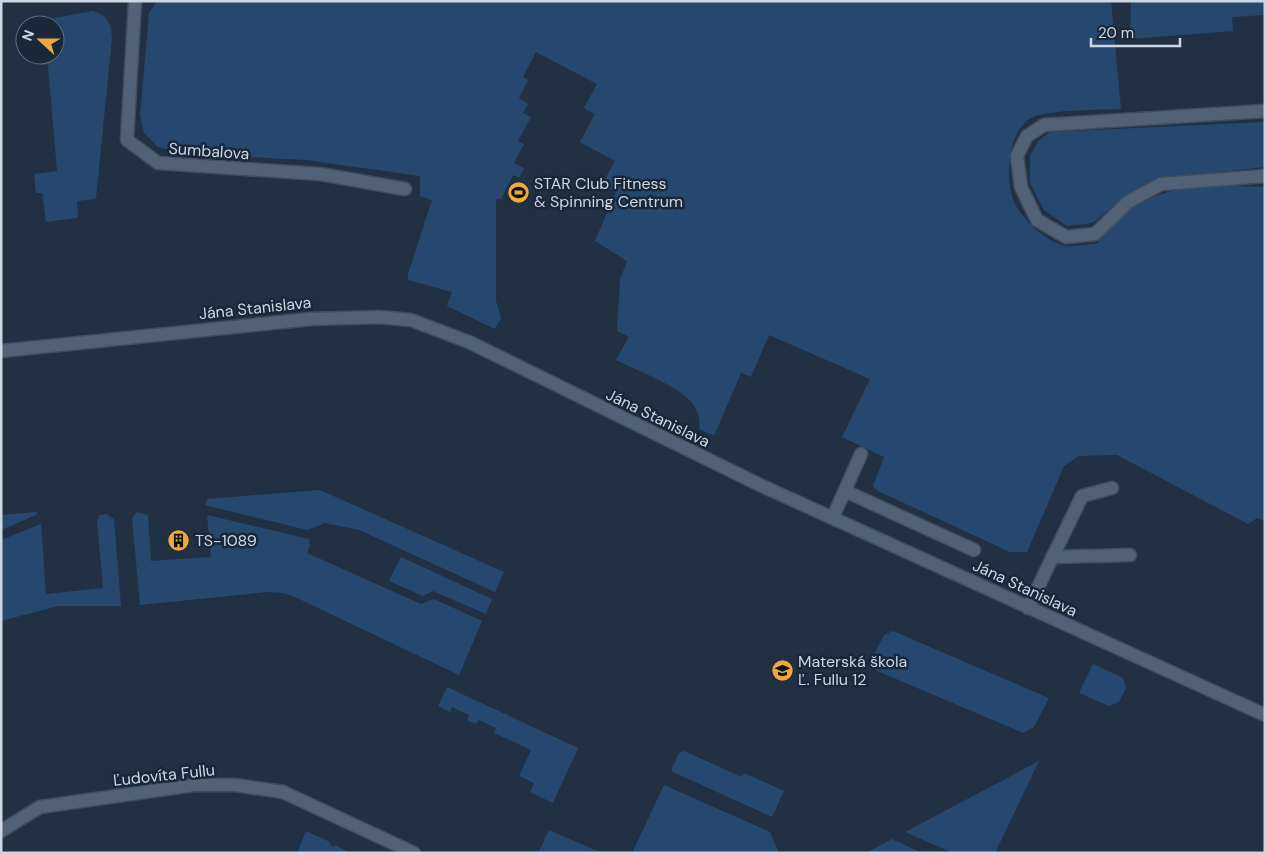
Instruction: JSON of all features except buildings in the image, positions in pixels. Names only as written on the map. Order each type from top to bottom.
[{"type":"street","name":"Sumbalova","points":[[135,1],[127,140],[158,164],[320,174],[405,189]]},
{"type":"street","points":[[1265,111],[1044,125],[1027,136],[1017,156],[1021,187],[1037,220],[1066,237],[1095,234],[1128,202],[1161,184],[1265,176]]},
{"type":"street","name":"Jána Stanislava","points":[[1,351],[311,319],[379,317],[411,320],[469,342],[699,456],[1265,715]]},
{"type":"street","points":[[833,517],[861,454]]},
{"type":"street","points":[[1028,608],[1082,496],[1112,488]]},
{"type":"street","points":[[845,491],[974,550]]},
{"type":"street","points":[[1052,557],[1130,555]]},
{"type":"street","name":"Ľudovíta Fullu","points":[[1,831],[40,807],[194,785],[235,785],[283,792],[414,853]]},
{"type":"shaded area","points":[[157,1],[1111,1],[1121,109],[1061,111],[1031,118],[1016,135],[1012,146],[1009,172],[1012,196],[1020,212],[1044,236],[1059,244],[1073,246],[1096,244],[1131,209],[1146,200],[1162,194],[1196,187],[1265,187],[1265,521],[1257,518],[1248,524],[1117,455],[1079,456],[1064,466],[1027,552],[1010,552],[878,491],[873,486],[884,457],[842,437],[870,379],[769,335],[751,377],[741,373],[714,436],[699,429],[695,407],[681,393],[671,386],[616,360],[629,337],[617,331],[620,280],[627,261],[595,241],[616,192],[602,185],[615,161],[580,142],[595,114],[584,108],[597,84],[536,52],[523,77],[528,80],[519,98],[528,104],[523,113],[531,117],[518,141],[524,144],[514,163],[524,168],[519,178],[513,175],[501,199],[496,199],[496,301],[501,318],[495,329],[447,306],[452,292],[408,280],[408,274],[432,200],[420,196],[420,176],[306,160],[188,154],[158,147],[144,133],[140,115],[149,13]]},
{"type":"shaded area","points":[[1131,1],[1265,1],[1265,15],[1232,17],[1233,31],[1130,39]]},
{"type":"shaded area","points":[[92,11],[102,15],[108,20],[112,38],[96,199],[77,201],[78,218],[46,222],[42,193],[36,193],[34,174],[57,171],[48,65],[65,65],[65,16]]},
{"type":"shaded area","points":[[1265,122],[1265,167],[1159,179],[1124,197],[1093,223],[1067,226],[1044,210],[1030,183],[1030,156],[1038,141],[1050,132]]},
{"type":"shaded area","points":[[320,490],[504,572],[495,592],[359,530],[325,523],[307,530],[205,505],[207,499]]},
{"type":"shaded area","points":[[37,512],[36,515],[1,530],[1,515]]},
{"type":"shaded area","points":[[137,512],[148,515],[151,561],[211,557],[207,515],[309,539],[310,544],[307,553],[421,604],[434,599],[482,621],[459,675],[283,593],[267,592],[140,605],[132,518]]},
{"type":"shaded area","points":[[106,514],[114,519],[121,606],[58,606],[1,621],[1,540],[41,524],[46,594],[103,588],[97,520],[100,515]]},
{"type":"shaded area","points":[[401,557],[492,599],[486,614],[433,591],[423,596],[389,581]]},
{"type":"shaded area","points":[[893,631],[1049,698],[1034,727],[1023,733],[868,667],[884,635]]},
{"type":"shaded area","points":[[1093,664],[1123,678],[1126,688],[1119,702],[1109,706],[1079,693]]},
{"type":"shaded area","points":[[447,687],[578,748],[553,803],[530,792],[534,783],[519,776],[531,750],[494,733],[496,728],[479,720],[476,724],[467,720],[469,715],[452,707],[450,712],[438,706]]},
{"type":"shaded area","points":[[684,751],[742,777],[744,773],[784,791],[772,817],[671,771],[679,753]]},
{"type":"shaded area","points":[[1039,761],[995,853],[953,853],[905,832]]},
{"type":"shaded area","points":[[664,785],[770,832],[779,853],[632,853]]},
{"type":"shaded area","points":[[549,830],[602,853],[538,853]]},
{"type":"shaded area","points":[[306,831],[330,842],[330,845],[334,847],[335,845],[350,853],[297,853]]},
{"type":"shaded area","points":[[892,839],[922,853],[866,853]]},
{"type":"place","name":"STAR Club Fitness & Spinning Centrum","points":[[518,192]]},
{"type":"place","name":"TS-1089","points":[[179,540]]},
{"type":"place","name":"Materská škola Ľ. Fullu 12","points":[[782,670]]}]
